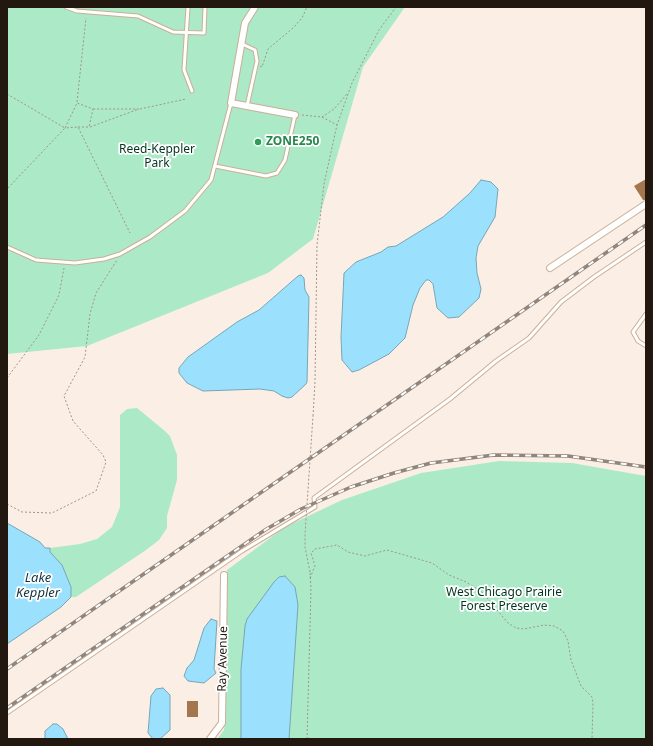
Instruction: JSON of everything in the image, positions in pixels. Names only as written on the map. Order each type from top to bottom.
[{"type":"street","points":[[255,7],[245,23],[231,103],[295,115]]},
{"type":"street","points":[[550,268],[646,204]]},
{"type":"street","name":"Ray Avenue","points":[[210,739],[222,723],[224,575]]},
{"type":"lane","points":[[66,7],[77,11],[122,13],[138,16],[173,32],[186,33],[204,33],[205,7]]},
{"type":"lane","points":[[188,7],[184,70],[192,91]]},
{"type":"lane","points":[[242,44],[255,50],[257,61],[247,106]]},
{"type":"lane","points":[[7,247],[36,260],[75,264],[104,259],[120,254],[150,238],[185,211],[211,180],[231,103]]},
{"type":"lane","points":[[215,166],[266,176],[278,172],[285,160],[295,115]]},
{"type":"lane","points":[[7,714],[242,551],[315,507],[314,498],[450,399],[496,361],[529,338],[562,302],[594,277],[646,242]]},
{"type":"lane","points":[[646,314],[633,332],[638,340],[646,346]]},
{"type":"path","points":[[262,67],[268,49],[293,28],[302,18],[307,7]]},
{"type":"path","points":[[306,739],[310,572],[305,547],[305,534],[315,382],[317,245],[324,184],[337,125],[348,92],[379,30],[396,7]]},
{"type":"path","points":[[7,189],[65,128],[77,103],[86,14]]},
{"type":"path","points":[[322,117],[334,109],[348,92]]},
{"type":"path","points":[[7,94],[65,128],[89,127],[139,109],[186,99]]},
{"type":"path","points":[[77,103],[93,109],[139,109]]},
{"type":"path","points":[[89,127],[93,109]]},
{"type":"path","points":[[295,115],[322,117],[337,125]]},
{"type":"path","points":[[78,127],[130,233]]},
{"type":"path","points":[[7,504],[22,512],[52,513],[96,491],[106,462],[104,455],[73,421],[64,396],[85,357],[90,314],[96,293],[120,254]]},
{"type":"path","points":[[7,378],[39,335],[59,295],[64,263]]},
{"type":"path","points":[[310,578],[315,566],[311,553],[315,549],[337,545],[348,552],[366,556],[387,550],[392,551],[432,563],[457,579],[466,582],[482,592],[508,623],[516,628],[524,629],[544,625],[554,626],[563,631],[568,640],[572,660],[581,686],[592,697],[592,739]]},
{"type":"green space","name":"Reed-Keppler Park","points":[[7,7],[405,7],[363,67],[313,239],[268,273],[87,346],[7,354]]},
{"type":"green space","points":[[137,408],[170,436],[177,455],[177,480],[167,516],[167,528],[159,540],[146,550],[76,597],[71,597],[71,587],[50,552],[50,548],[80,544],[97,539],[112,527],[120,507],[120,415],[127,409]]},
{"type":"green space","name":"West Chicago Prairie Forest Preserve","points":[[499,461],[572,463],[646,476],[646,739],[217,739],[224,730],[225,721],[227,570],[285,527],[342,500],[421,473]]},
{"type":"water","points":[[481,180],[491,182],[498,189],[495,217],[478,246],[476,258],[477,273],[481,289],[479,298],[459,317],[448,318],[437,308],[433,284],[429,280],[426,280],[420,288],[413,305],[405,338],[389,354],[359,370],[352,372],[342,360],[341,337],[344,273],[356,262],[381,252],[388,247],[396,246],[443,217],[470,193]]},
{"type":"water","points":[[301,275],[304,278],[305,290],[309,297],[306,384],[292,397],[288,398],[274,391],[260,389],[203,391],[187,383],[179,373],[179,368],[188,357],[237,322],[259,310]]},
{"type":"water","name":"Lake Keppler","points":[[7,523],[40,542],[45,548],[50,548],[50,552],[62,565],[71,587],[71,597],[61,607],[7,644]]},
{"type":"water","points":[[285,576],[295,587],[298,605],[289,739],[241,739],[241,669],[245,626],[247,619],[274,582],[279,577]]},
{"type":"water","points":[[211,619],[217,621],[214,669],[216,673],[204,683],[188,681],[184,676],[187,668],[194,660],[204,628]]},
{"type":"water","points":[[163,688],[170,695],[170,730],[160,739],[153,739],[148,733],[151,696],[156,689]]},
{"type":"water","points":[[53,724],[57,724],[63,729],[68,739],[45,739],[45,731]]},
{"type":"building","points":[[646,179],[646,200],[643,200],[634,186]]},
{"type":"building","points":[[187,701],[198,701],[198,717],[187,717]]},
{"type":"railway","points":[[7,669],[646,225]]},
{"type":"railway","points":[[7,708],[265,530],[301,509],[351,487],[431,463],[494,455],[568,456],[646,467]]},
{"type":"place","name":"ZONE250","points":[[258,142]]}]
